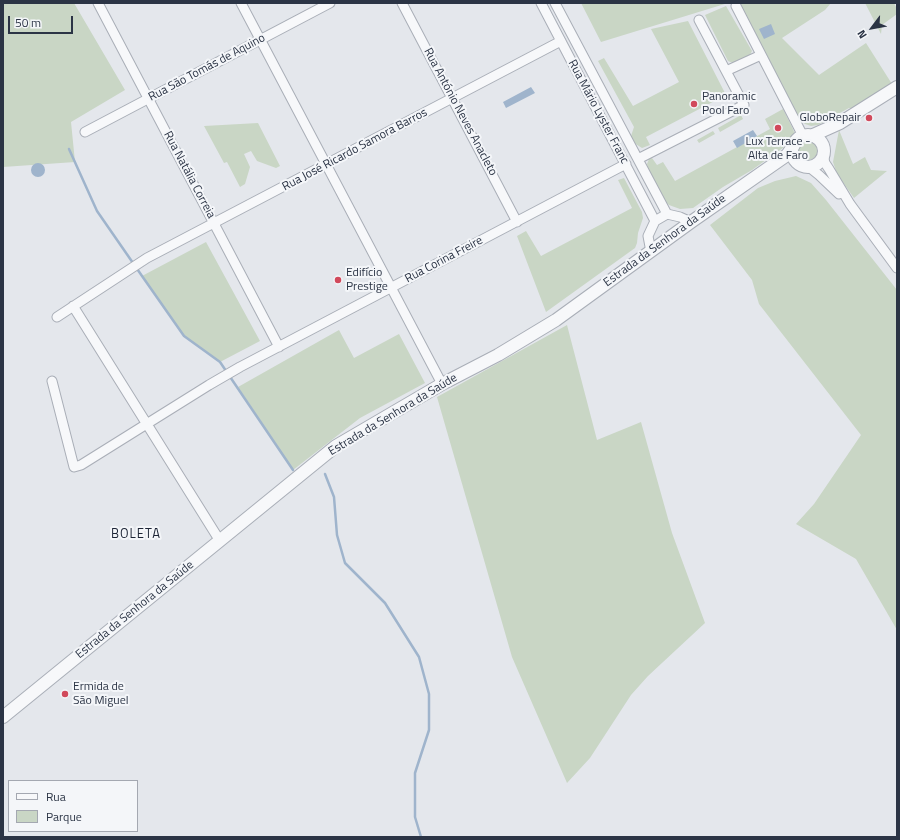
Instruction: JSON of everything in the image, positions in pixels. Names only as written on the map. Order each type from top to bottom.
[{"type":"street","name":"Rua Natália Correia","points":[[98,3],[279,347]]},
{"type":"street","points":[[241,3],[442,384]]},
{"type":"street","name":"Rua São Tomás de Aquino","points":[[85,132],[330,3]]},
{"type":"street","name":"Rua António Neves Anacleto","points":[[402,3],[517,222]]},
{"type":"street","name":"Rua Mário Lyster Franc","points":[[541,3],[655,221]]},
{"type":"street","name":"Rua Mário Lyster Franc","points":[[555,3],[667,214]]},
{"type":"street","points":[[736,6],[761,55],[807,136],[820,142],[825,163],[834,179],[856,213],[897,268]]},
{"type":"street","points":[[638,159],[744,105],[699,20]]},
{"type":"street","name":"Rua José Ricardo Samora Barros","points":[[57,317],[144,260],[561,41]]},
{"type":"street","points":[[726,71],[761,55]]},
{"type":"street","points":[[745,184],[787,156],[794,145],[807,136],[840,123],[897,87]]},
{"type":"street","points":[[745,184],[791,164],[807,167],[813,166],[820,161],[840,123]]},
{"type":"street","points":[[794,145],[792,153],[796,162],[807,167],[833,187],[856,213]]},
{"type":"street","name":"Rua Corina Freire","points":[[52,381],[74,467],[81,465],[237,369],[626,164]]},
{"type":"street","name":"Estrada da Senhora da Saúde","points":[[3,717],[336,446],[442,384],[498,355],[556,320],[745,184]]},
{"type":"street","points":[[650,252],[648,236],[655,221],[667,214],[680,217],[691,222]]},
{"type":"street","points":[[73,306],[220,541]]},
{"type":"green space","points":[[3,3],[74,3],[125,90],[71,122],[75,162],[3,167]]},
{"type":"green space","points":[[581,3],[728,3],[601,42]]},
{"type":"green space","points":[[739,3],[831,3],[825,10],[782,38],[819,75],[866,43],[892,84],[856,109],[849,108],[818,125],[811,126],[805,124],[797,117]]},
{"type":"green space","points":[[865,3],[894,3],[897,9],[897,14],[882,25],[881,34]]},
{"type":"green space","points":[[726,6],[752,51],[750,55],[733,63],[728,61],[705,15]]},
{"type":"green space","points":[[688,21],[726,95],[646,137],[650,145],[642,148],[634,143],[631,136],[634,127],[598,61],[604,58],[633,106],[679,82],[651,29]]},
{"type":"green space","points":[[783,109],[795,135],[787,145],[752,170],[723,187],[693,208],[680,209],[669,205],[664,201],[648,169],[647,164],[649,159],[652,158],[657,165],[663,162],[675,181],[770,129],[765,119]]},
{"type":"green space","points":[[741,115],[743,119],[720,132],[718,128]]},
{"type":"green space","points":[[258,123],[280,166],[276,168],[257,161],[251,151],[244,154],[250,167],[245,184],[240,187],[227,162],[224,163],[204,126]]},
{"type":"green space","points":[[839,130],[853,164],[865,157],[871,170],[887,171],[854,198],[837,174],[833,162]]},
{"type":"green space","points":[[713,131],[715,134],[699,143],[697,140]]},
{"type":"green space","points":[[808,140],[815,143],[818,150],[815,157],[808,160],[801,157],[798,150],[801,143]]},
{"type":"green space","points":[[796,176],[811,183],[897,290],[897,630],[856,559],[796,524],[814,504],[861,435],[759,304],[752,280],[710,225],[758,188],[775,181]]},
{"type":"green space","points":[[624,178],[642,212],[643,218],[635,248],[546,312],[517,236],[526,231],[541,256],[632,208],[618,180]]},
{"type":"green space","points":[[206,242],[260,341],[220,362],[184,336],[142,276]]},
{"type":"green space","points":[[567,325],[597,440],[641,422],[672,533],[705,623],[648,676],[631,695],[590,758],[567,783],[512,657],[437,397]]},
{"type":"green space","points":[[339,330],[354,358],[399,334],[425,383],[360,418],[293,470],[238,387]]},
{"type":"water","points":[[771,24],[775,34],[764,39],[759,29]]},
{"type":"water","points":[[531,87],[535,93],[506,108],[503,102]]},
{"type":"water","points":[[753,130],[757,136],[737,148],[733,141]]},
{"type":"water","points":[[35,163],[41,163],[45,167],[45,173],[41,177],[35,177],[31,173],[31,167]]},
{"type":"waterway","points":[[69,149],[97,211],[142,276],[184,336],[220,362],[293,470]]},
{"type":"waterway","points":[[325,474],[334,497],[337,535],[345,563],[385,603],[419,657],[429,694],[429,730],[415,773],[415,817],[421,837]]},
{"type":"place","name":"Panoramic Pool Faro","points":[[694,104]]},
{"type":"place","name":"GloboRepair","points":[[869,118]]},
{"type":"place","name":"Lux Terrace - Alta de Faro","points":[[778,128]]},
{"type":"place","name":"Edifício Prestige","points":[[338,280]]},
{"type":"place","name":"Ermida de São Miguel","points":[[65,694]]},
{"type":"district","name":"BOLETA","points":[[136,535]]}]
